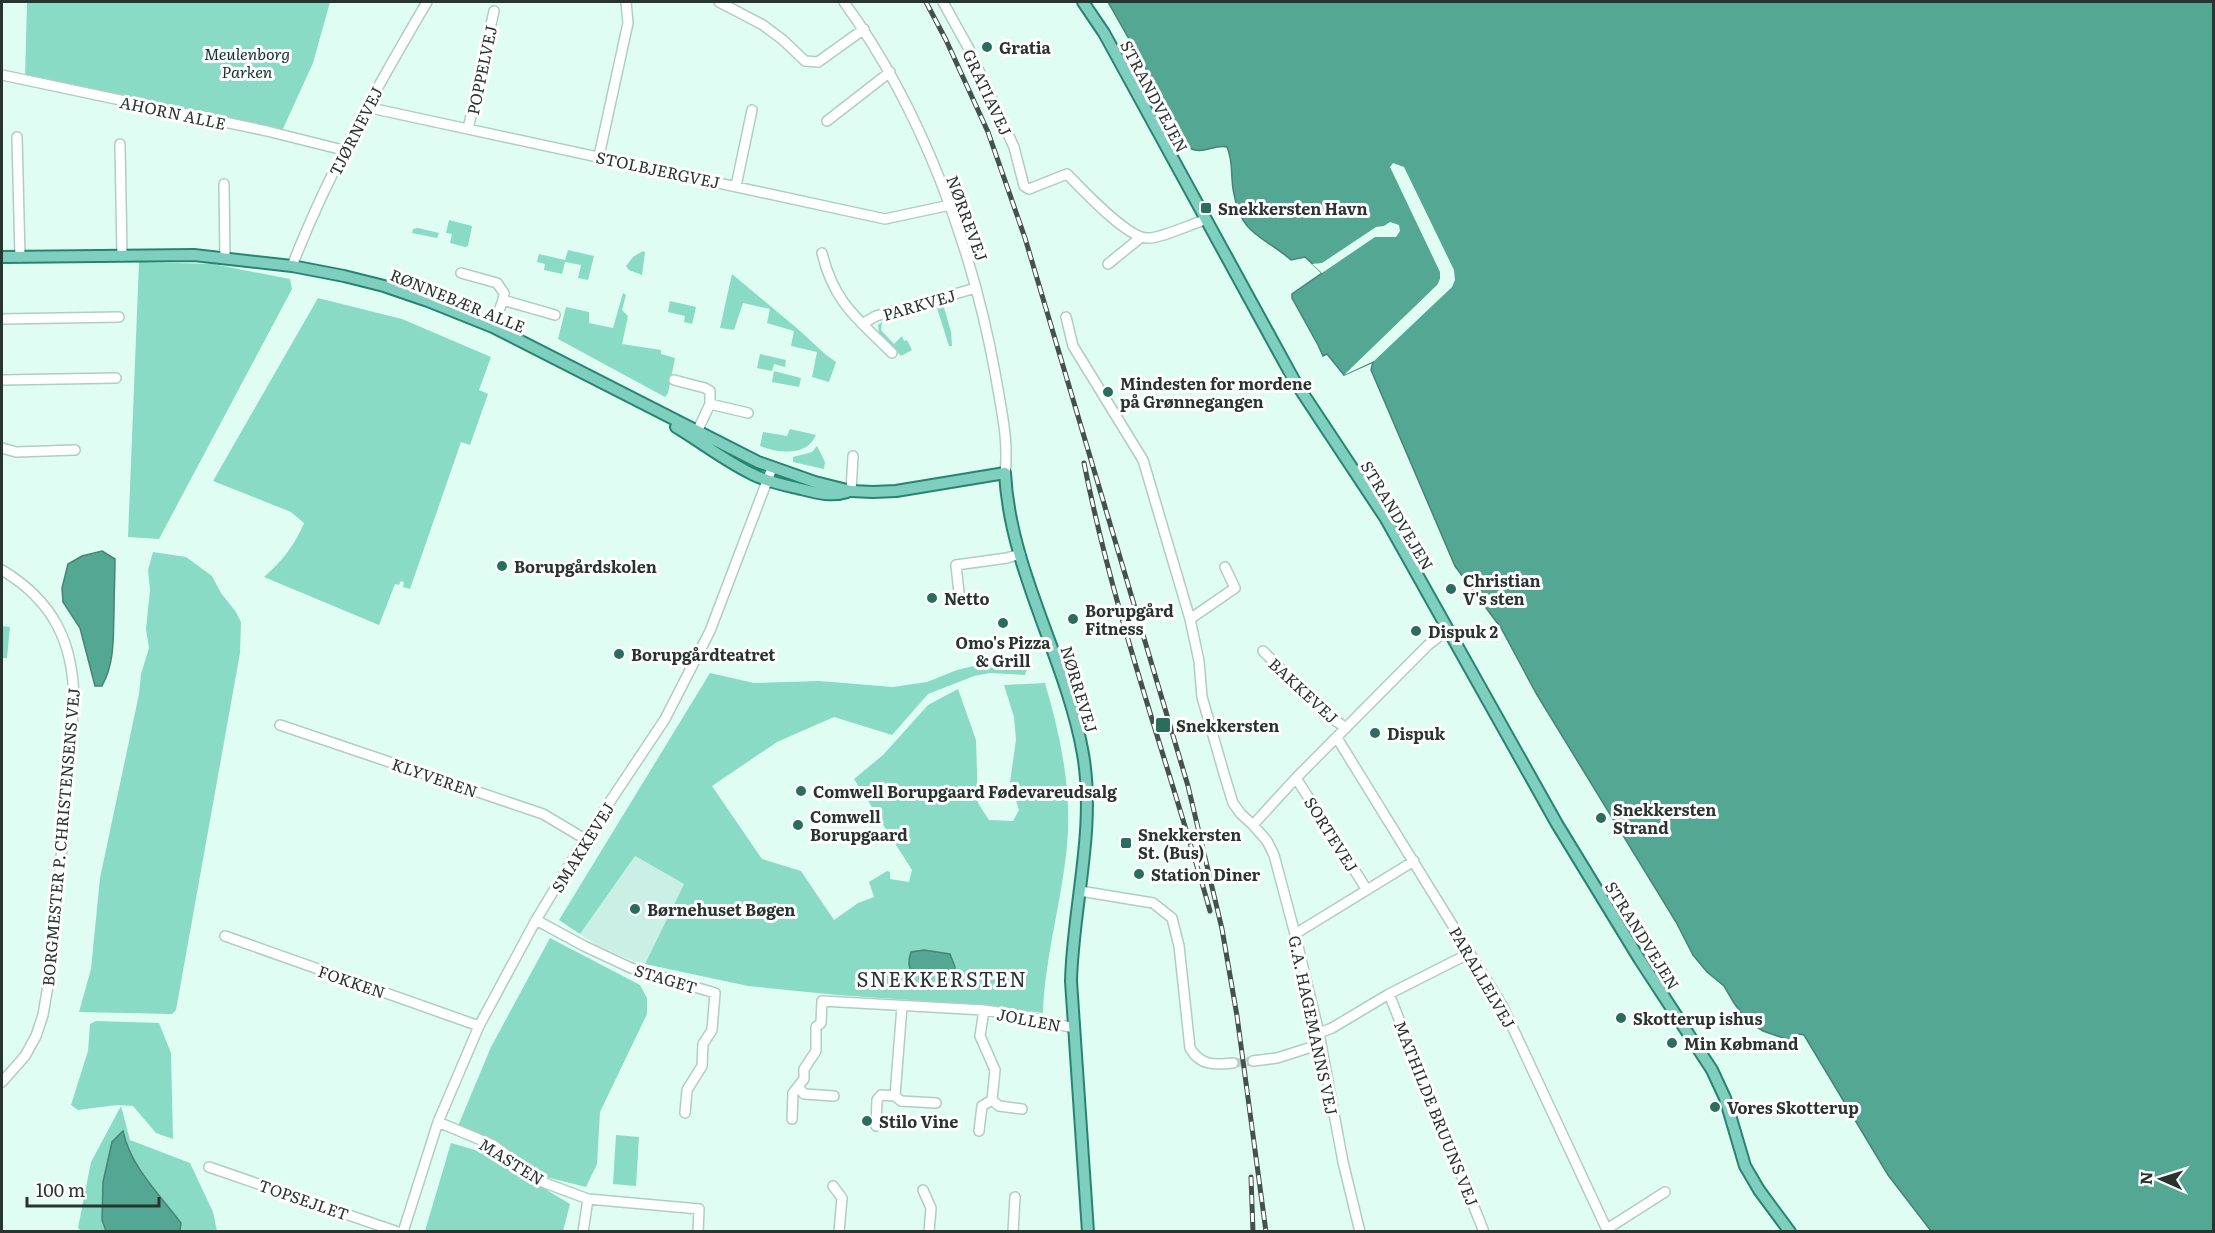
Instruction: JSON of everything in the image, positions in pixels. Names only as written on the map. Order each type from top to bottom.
[{"type":"main road","name":"STRANDVEJEN","points":[[1083,2],[1104,33],[1289,370],[1317,417],[1386,519],[1563,833],[1640,960],[1712,1070],[1725,1098],[1745,1166],[1759,1190],[1790,1232]]},
{"type":"main road","name":"RØNNEBÆR ALLE","points":[[2,257],[194,255],[292,266],[384,286],[493,327],[633,399],[696,435],[772,468],[815,482],[851,491],[896,491],[1005,473]]},
{"type":"main road","name":"RØNNEBÆR ALLE","points":[[696,435],[728,461],[753,475],[820,493],[837,495],[851,491]]},
{"type":"main road","name":"NØRREVEJ","points":[[1005,473],[1012,527],[1077,728],[1087,787],[1085,854],[1072,948],[1071,981],[1088,1232]]},
{"type":"street","name":"TJØRNEVEJ","points":[[292,266],[343,150],[427,2]]},
{"type":"street","points":[[599,156],[628,25],[626,2]]},
{"type":"street","points":[[719,2],[763,25],[805,61],[811,63],[818,62],[864,28]]},
{"type":"street","name":"NØRREVEJ","points":[[844,2],[864,28],[890,72],[950,205],[976,288],[1001,408],[1006,441],[1005,473]]},
{"type":"street","name":"GRATIAVEJ","points":[[944,2],[969,49],[1014,147],[1024,186],[1029,189],[1067,174],[1101,207],[1140,238]]},
{"type":"street","name":"POPPELVEJ","points":[[468,129],[494,11]]},
{"type":"street","points":[[827,121],[890,72]]},
{"type":"street","name":"AHORN ALLE","points":[[2,75],[267,131],[343,150]]},
{"type":"street","name":"STOLBJERGVEJ","points":[[366,107],[885,219],[950,205]]},
{"type":"street","points":[[736,186],[752,110]]},
{"type":"street","points":[[17,137],[20,257]]},
{"type":"street","points":[[120,144],[122,256]]},
{"type":"street","points":[[224,184],[225,258]]},
{"type":"street","points":[[1108,264],[1140,238],[1150,239],[1205,220]]},
{"type":"street","name":"PARKVEJ","points":[[822,253],[826,272],[844,305],[892,353]]},
{"type":"street","points":[[461,273],[496,283],[504,293],[493,327]]},
{"type":"street","name":"PARKVEJ","points":[[862,324],[876,316],[976,288]]},
{"type":"street","points":[[503,300],[555,315]]},
{"type":"street","points":[[2,319],[119,317]]},
{"type":"street","name":"G.A. HAGEMANNS VEJ","points":[[1066,317],[1072,346],[1143,460],[1190,619],[1199,661],[1202,697],[1233,803],[1267,841],[1274,855],[1319,1033],[1343,1162],[1360,1232]]},
{"type":"street","points":[[2,380],[116,378]]},
{"type":"street","points":[[674,380],[710,391],[710,404],[696,435]]},
{"type":"street","points":[[710,404],[748,413]]},
{"type":"street","points":[[2,448],[16,452],[75,450]]},
{"type":"street","points":[[851,491],[853,456]]},
{"type":"street","name":"SMAKKEVEJ","points":[[403,1232],[438,1122],[479,1026],[536,920],[585,839],[665,719],[695,662],[715,619],[772,468]]},
{"type":"street","points":[[960,602],[956,565],[1020,554]]},
{"type":"street","points":[[1190,619],[1235,588],[1225,567]]},
{"type":"street","name":"BORGMESTER P. CHRISTENSENS VEJ","points":[[2,570],[28,588],[51,613],[66,644],[74,677],[53,956],[45,1007],[36,1036],[25,1056],[2,1082]]},
{"type":"street","points":[[1253,825],[1296,778],[1427,646],[1449,629]]},
{"type":"street","name":"BAKKEVEJ","points":[[1263,651],[1326,714],[1346,728]]},
{"type":"street","name":"KLYVEREN","points":[[280,724],[543,814],[585,839]]},
{"type":"street","name":"PARALLELVEJ","points":[[1337,738],[1503,1007],[1608,1230],[1665,1192]]},
{"type":"street","name":"SORTEVEJ","points":[[1296,778],[1367,890]]},
{"type":"street","points":[[1295,934],[1414,861]]},
{"type":"street","points":[[1080,891],[1153,903],[1172,918],[1179,946],[1190,1048],[1204,1062],[1233,1063]]},
{"type":"street","name":"STAGET","points":[[536,920],[631,968],[715,993],[712,1030],[703,1044],[702,1066],[687,1089],[685,1113]]},
{"type":"street","name":"FOKKEN","points":[[225,936],[479,1026]]},
{"type":"street","points":[[1319,1033],[1470,953]]},
{"type":"street","name":"MATHILDE BRUUNS VEJ","points":[[1389,994],[1484,1232]]},
{"type":"street","name":"JOLLEN","points":[[792,1119],[794,1093],[804,1079],[804,1068],[816,1051],[816,1028],[821,1023],[822,1001],[984,1010],[1019,1015],[1074,1028]]},
{"type":"street","points":[[895,1096],[903,1006]]},
{"type":"street","name":"JOLLEN","points":[[980,1131],[982,1106],[992,1100],[995,1070],[980,1036],[984,1010]]},
{"type":"street","points":[[1253,1061],[1277,1058],[1321,1044]]},
{"type":"street","points":[[799,1088],[804,1095],[834,1096]]},
{"type":"street","points":[[876,1126],[877,1100],[881,1095],[895,1096],[901,1101],[936,1103]]},
{"type":"street","points":[[992,1100],[999,1106],[1022,1109]]},
{"type":"street","name":"MASTEN","points":[[438,1122],[493,1145],[544,1183],[588,1199],[699,1209],[698,1232]]},
{"type":"street","name":"TOPSEJLET","points":[[209,1167],[398,1232]]},
{"type":"street","points":[[833,1186],[842,1198],[839,1232]]},
{"type":"street","points":[[923,1190],[931,1208],[929,1232]]},
{"type":"street","points":[[1013,1232],[1015,1197]]},
{"type":"street","points":[[583,1232],[588,1199]]},
{"type":"shaded area","points":[[1108,2],[2213,2],[2213,1231],[1931,1231],[1888,1175],[1804,1035],[1800,1034],[1789,1040],[1763,1031],[1747,1021],[1724,986],[1707,972],[1693,955],[1676,922],[1537,695],[1501,628],[1455,566],[1371,370],[1373,362],[1344,375],[1327,354],[1323,356],[1292,298],[1292,294],[1322,273],[1305,257],[1291,260],[1248,227],[1238,208],[1227,147],[1198,150],[1188,147]]},
{"type":"shaded area","points":[[102,551],[115,559],[113,641],[106,677],[102,686],[95,686],[80,628],[63,602],[62,588],[68,564],[82,556]]},
{"type":"shaded area","name":"Børnehuset Bøgen","points":[[635,856],[684,884],[645,964],[598,946],[580,934]]},
{"type":"shaded area","points":[[924,950],[950,954],[955,967],[954,971],[912,971],[909,964],[911,952]]},
{"type":"shaded area","points":[[123,1131],[139,1168],[181,1223],[180,1231],[106,1231],[102,1220],[103,1182],[112,1142]]},
{"type":"green space","name":"Meulenborg Parken","points":[[27,2],[330,2],[313,63],[282,131],[25,77]]},
{"type":"green space","points":[[449,220],[472,226],[468,246],[450,243],[452,234],[446,233]]},
{"type":"green space","points":[[413,229],[439,233],[437,238],[412,233]]},
{"type":"green space","points":[[568,250],[594,256],[588,280],[578,278],[581,265],[565,262],[562,274],[544,270],[545,264],[537,262],[539,254],[565,260]]},
{"type":"green space","points":[[645,252],[642,275],[629,270],[626,266],[633,257]]},
{"type":"green space","points":[[139,262],[213,264],[290,279],[292,289],[159,539],[128,537]]},
{"type":"green space","points":[[732,274],[836,362],[829,382],[812,377],[817,352],[791,346],[794,331],[767,323],[770,309],[743,303],[734,330],[720,328]]},
{"type":"green space","points":[[623,293],[626,295],[622,310],[628,316],[622,344],[661,350],[661,354],[675,358],[668,393],[665,397],[558,339],[566,307],[589,312],[589,323],[613,328]]},
{"type":"green space","points":[[318,298],[402,319],[491,357],[479,390],[488,394],[470,445],[461,442],[410,589],[403,587],[404,582],[401,581],[399,585],[395,584],[379,625],[264,577],[287,552],[304,523],[291,512],[213,481]]},
{"type":"green space","points":[[670,301],[696,307],[692,324],[684,322],[685,316],[668,312]]},
{"type":"green space","points":[[943,304],[951,332],[952,346],[949,346],[937,308]]},
{"type":"green space","points":[[882,322],[881,330],[894,344],[902,336],[912,350],[901,356],[879,333],[878,325]]},
{"type":"green space","points":[[760,354],[786,360],[785,367],[774,364],[772,371],[757,368]]},
{"type":"green space","points":[[774,371],[801,378],[799,387],[772,382]]},
{"type":"green space","points":[[790,429],[816,435],[812,442],[799,450],[783,451],[760,446],[763,432],[787,436]]},
{"type":"green space","points":[[817,446],[825,462],[824,469],[793,462],[793,457],[812,452]]},
{"type":"green space","points":[[153,552],[186,557],[212,576],[241,622],[240,653],[176,1010],[172,1014],[79,1012],[91,969],[100,878],[139,694],[141,674],[149,648],[146,629],[150,590],[148,570]]},
{"type":"green space","points":[[2,626],[10,627],[7,658],[2,658]]},
{"type":"green space","points":[[982,664],[1028,667],[1025,675],[990,673],[974,676],[928,694],[892,735],[834,717],[777,742],[712,786],[762,859],[801,871],[834,920],[858,903],[874,897],[869,882],[887,871],[890,872],[890,879],[909,882],[912,870],[854,779],[883,755],[928,705],[958,689],[976,740],[978,803],[989,820],[1013,821],[1019,810],[1010,782],[1016,740],[1014,717],[1004,685],[1045,683],[1062,756],[1067,793],[1068,831],[1063,877],[1047,967],[1043,1013],[983,1005],[748,986],[645,964],[684,884],[635,856],[580,934],[559,920],[710,673],[754,683],[819,681],[893,687],[927,682],[957,670]]},
{"type":"green space","points":[[550,938],[640,985],[647,998],[647,1014],[600,1112],[597,1164],[586,1187],[546,1177],[493,1141],[458,1126],[491,1047]]},
{"type":"green space","points":[[96,1021],[159,1023],[171,1053],[173,1139],[156,1133],[133,1106],[117,1105],[78,1110],[71,1105],[88,1051],[90,1024]]},
{"type":"green space","points":[[121,1106],[130,1140],[190,1163],[213,1212],[217,1231],[180,1231],[181,1223],[144,1178],[125,1142],[123,1132],[112,1142],[103,1182],[102,1220],[106,1231],[81,1231],[78,1228],[91,1162]]},
{"type":"green space","points":[[616,1135],[639,1137],[636,1186],[613,1184]]},
{"type":"green space","points":[[451,1143],[485,1153],[570,1204],[563,1231],[425,1231]]},
{"type":"pier","points":[[1393,163],[1404,167],[1454,270],[1455,280],[1452,287],[1374,361],[1344,375],[1437,285],[1440,279],[1440,272],[1390,167]]},
{"type":"pier","points":[[1390,222],[1399,225],[1400,231],[1396,237],[1375,237],[1322,273],[1312,264],[1322,263],[1376,227]]},
{"type":"tunnel","points":[[1233,1063],[1253,1061]]},
{"type":"railway","points":[[926,2],[988,132],[1025,238],[1188,786],[1222,929],[1237,1016],[1266,1232]]},
{"type":"railway","points":[[1084,463],[1110,576],[1210,911]]},
{"type":"railway","points":[[1251,1177],[1253,1232]]},
{"type":"place","name":"Gratia","points":[[987,47]]},
{"type":"place","name":"Snekkersten Havn","points":[[1206,208]]},
{"type":"place","name":"Mindesten for mordene på Grønnegangen","points":[[1108,392]]},
{"type":"place","name":"Borupgårdskolen","points":[[502,566]]},
{"type":"place","name":"Christian V's sten","points":[[1451,589]]},
{"type":"place","name":"Netto","points":[[932,598]]},
{"type":"place","name":"Borupgård Fitness","points":[[1073,619]]},
{"type":"place","name":"Omo's Pizza & Grill","points":[[1003,623]]},
{"type":"place","name":"Dispuk 2","points":[[1416,631]]},
{"type":"place","name":"Borupgårdteatret","points":[[619,654]]},
{"type":"place","name":"Snekkersten","points":[[1163,725]]},
{"type":"place","name":"Dispuk","points":[[1375,733]]},
{"type":"place","name":"Comwell Borupgaard Fødevareudsalg","points":[[801,791]]},
{"type":"place","name":"Snekkersten Strand","points":[[1601,818]]},
{"type":"place","name":"Comwell Borupgaard","points":[[798,825]]},
{"type":"place","name":"Snekkersten St. (Bus)","points":[[1126,843]]},
{"type":"place","name":"Station Diner","points":[[1139,874]]},
{"type":"place","name":"Børnehuset Bøgen","points":[[635,909]]},
{"type":"place","name":"Skotterup ishus","points":[[1621,1018]]},
{"type":"place","name":"Min Købmand","points":[[1672,1043]]},
{"type":"place","name":"Vores Skotterup","points":[[1715,1107]]},
{"type":"place","name":"Stilo Vine","points":[[867,1121]]},
{"type":"district","name":"SNEKKERSTEN","points":[[942,978]]}]
